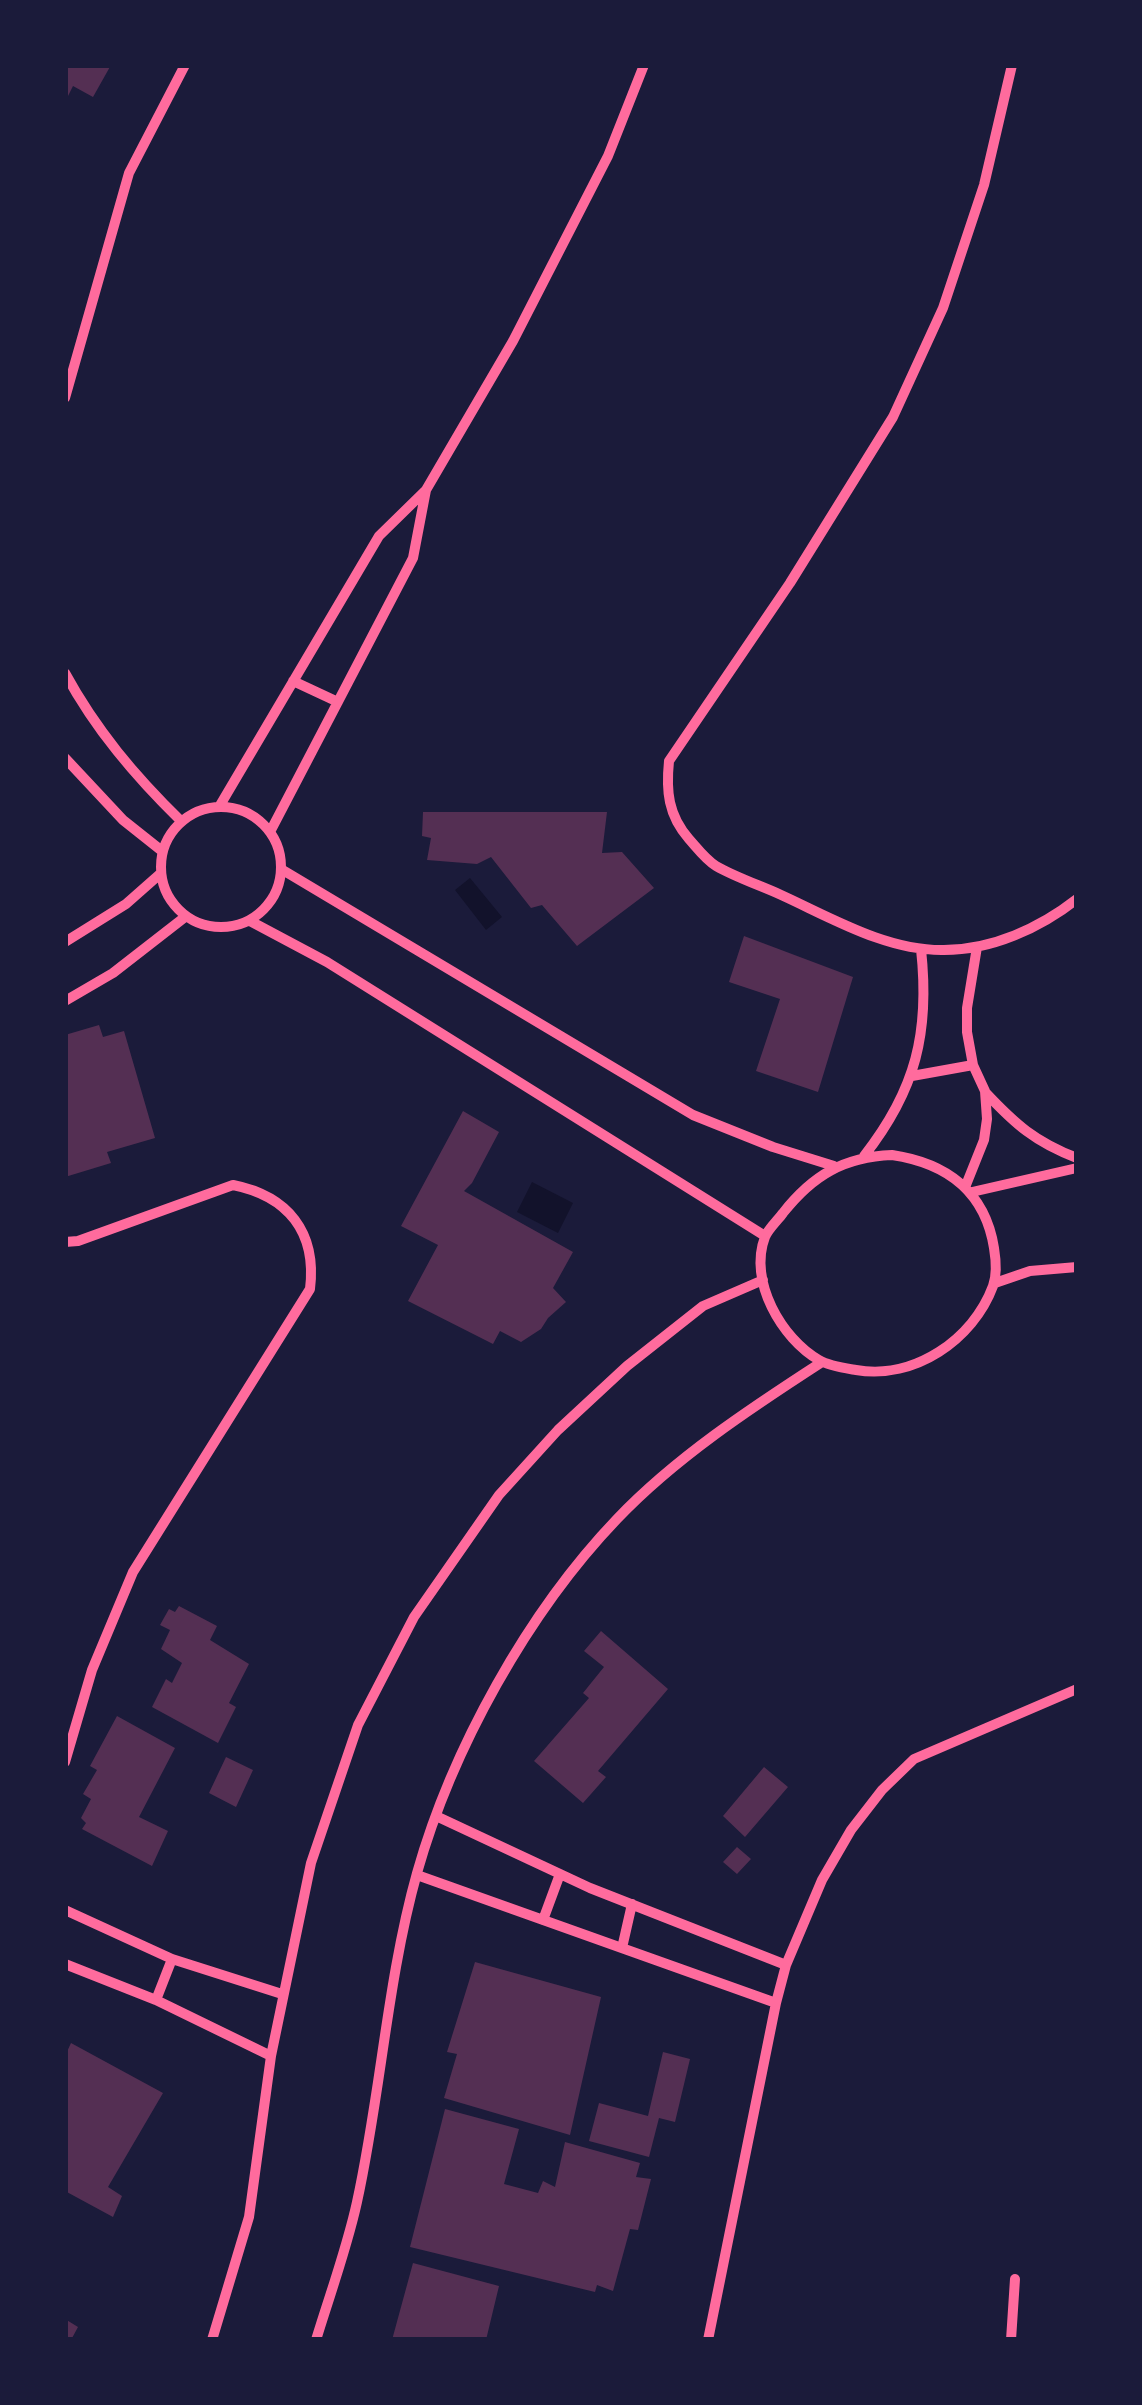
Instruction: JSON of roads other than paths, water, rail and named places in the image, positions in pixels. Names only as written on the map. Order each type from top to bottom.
[{"type":"street","points":[[65,398],[129,174],[186,65]]},
{"type":"street","points":[[219,806],[379,536],[426,490],[530,307],[608,156],[644,65]]},
{"type":"street","points":[[1012,65],[984,184],[944,308],[893,417],[790,583],[668,761],[666,790],[672,812],[687,836],[714,864],[880,939],[921,949],[977,947],[1012,936],[1059,913],[1077,899]]},
{"type":"street","points":[[270,832],[414,558],[426,490]]},
{"type":"street","points":[[65,675],[98,728],[136,777],[182,822]]},
{"type":"street","points":[[293,681],[338,702]]},
{"type":"street","points":[[65,758],[123,820],[162,851]]},
{"type":"street","points":[[219,806],[248,813],[270,832],[281,868],[272,898],[250,920],[217,928],[185,916],[164,891],[160,874],[162,851],[182,822],[192,813],[219,806]]},
{"type":"street","points":[[281,868],[693,1116],[834,1166]]},
{"type":"street","points":[[65,942],[126,904],[160,874]]},
{"type":"street","points":[[65,984],[68,1000],[146,949],[185,916]]},
{"type":"street","points":[[250,920],[326,962],[765,1236]]},
{"type":"street","points":[[977,947],[967,1008],[973,1065],[985,1091],[1024,1132],[1077,1158]]},
{"type":"street","points":[[864,1156],[900,1104],[912,1076],[923,1033],[925,988],[921,949]]},
{"type":"street","points":[[912,1076],[973,1065]]},
{"type":"street","points":[[969,1188],[984,1140],[985,1091]]},
{"type":"street","points":[[864,1156],[918,1159],[944,1170],[969,1188],[991,1231],[994,1282],[981,1310],[952,1344],[924,1361],[895,1370],[860,1371],[822,1362],[794,1342],[774,1313],[764,1280],[765,1236],[812,1181],[834,1166],[864,1156]]},
{"type":"street","points":[[969,1188],[1077,1168]]},
{"type":"street","points":[[65,1242],[78,1241],[233,1185],[257,1190],[282,1205],[300,1226],[312,1272],[310,1289],[132,1572],[92,1670],[65,1762]]},
{"type":"street","points":[[994,1282],[1030,1272],[1077,1267]]},
{"type":"street","points":[[212,2340],[249,2217],[271,2056],[311,1863],[358,1725],[414,1617],[500,1495],[558,1430],[627,1366],[703,1306],[764,1280]]},
{"type":"street","points":[[316,2340],[357,2203],[417,1875],[436,1816],[500,1677],[567,1577],[618,1517],[728,1424],[822,1362]]},
{"type":"street","points":[[708,2340],[776,2003],[786,1965],[822,1880],[851,1830],[882,1790],[914,1759],[1077,1689]]},
{"type":"street","points":[[436,1816],[560,1874],[786,1965]]},
{"type":"street","points":[[544,1920],[560,1874]]},
{"type":"street","points":[[417,1875],[776,2003]]},
{"type":"street","points":[[622,1948],[632,1904]]},
{"type":"street","points":[[65,1910],[172,1959],[282,1994]]},
{"type":"street","points":[[156,2000],[172,1959]]},
{"type":"street","points":[[65,1964],[156,2000],[271,2056]]},
{"type":"street","points":[[1011,2340],[1015,2278]]}]
